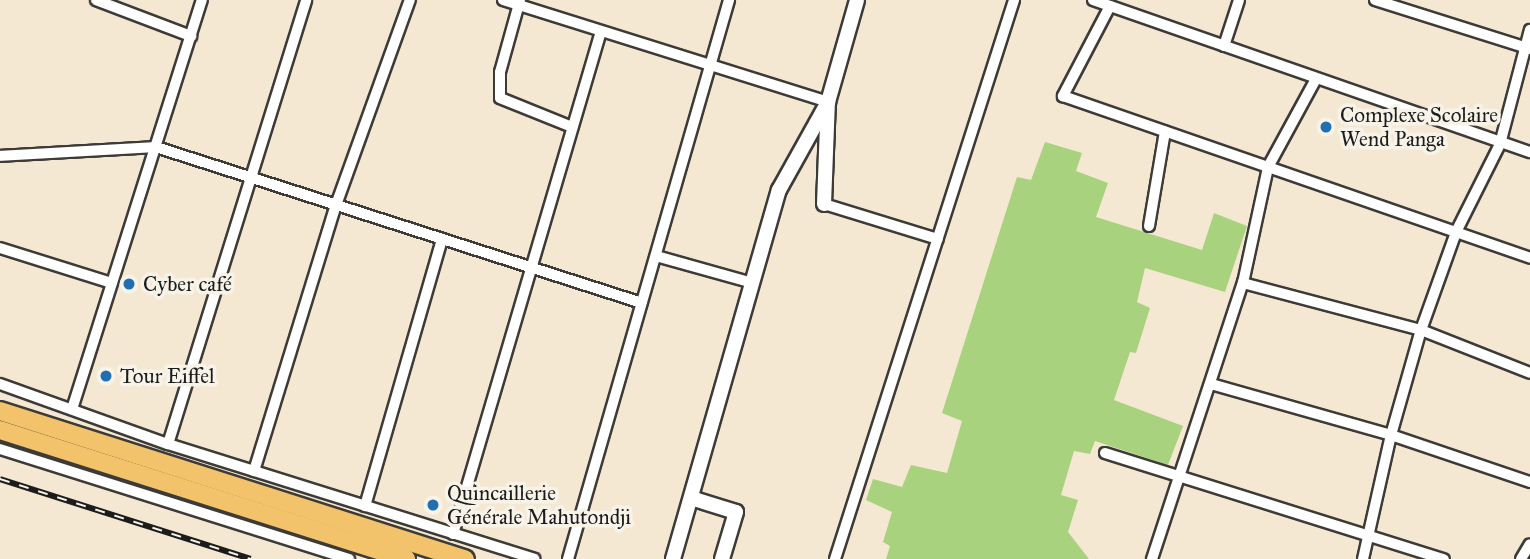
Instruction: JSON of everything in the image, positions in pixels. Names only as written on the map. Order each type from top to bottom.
[{"type":"highway","points":[[0,411],[465,559]]},
{"type":"highway","points":[[0,430],[406,559]]},
{"type":"street","points":[[96,0],[191,36]]},
{"type":"street","points":[[73,407],[202,0]]},
{"type":"street","points":[[168,444],[306,0]]},
{"type":"street","points":[[254,471],[336,205],[410,0]]},
{"type":"street","points":[[503,0],[519,2],[828,103]]},
{"type":"street","points":[[568,559],[729,0]]},
{"type":"street","points":[[857,0],[828,103],[824,204],[939,239]]},
{"type":"street","points":[[835,559],[1014,0]]},
{"type":"street","points":[[1093,0],[1500,144],[1530,152]]},
{"type":"street","points":[[1224,46],[1239,0]]},
{"type":"street","points":[[1375,0],[1527,48]]},
{"type":"street","points":[[519,2],[500,72],[500,98],[572,127]]},
{"type":"street","points":[[1110,6],[1063,96],[1530,258]]},
{"type":"street","points":[[1363,559],[1391,435],[1421,330],[1456,232],[1500,144],[1530,30]]},
{"type":"street","points":[[453,534],[601,31]]},
{"type":"street","points":[[1152,559],[1242,283],[1268,167],[1316,79]]},
{"type":"street","points":[[673,559],[779,190],[828,103]]},
{"type":"street","points":[[1149,226],[1166,131]]},
{"type":"street","points":[[0,156],[156,147],[642,303]]},
{"type":"street","points":[[365,506],[442,239]]},
{"type":"street","points":[[0,248],[112,284]]},
{"type":"street","points":[[656,256],[753,283]]},
{"type":"street","points":[[1242,283],[1421,330],[1530,373]]},
{"type":"street","points":[[0,384],[73,407],[168,444],[534,559]]},
{"type":"street","points":[[1210,384],[1391,435],[1530,482]]},
{"type":"street","points":[[0,449],[349,559]]},
{"type":"street","points":[[1105,453],[1180,479],[1444,559]]},
{"type":"street","points":[[691,498],[737,512],[722,559]]},
{"type":"street","points":[[1521,559],[1530,544]]},
{"type":"green space","points":[[1045,142],[1082,153],[1076,171],[1108,183],[1096,217],[1202,250],[1214,213],[1247,226],[1225,292],[1145,268],[1137,302],[1150,308],[1136,353],[1130,352],[1114,400],[1183,426],[1168,465],[1095,441],[1090,454],[1074,451],[1061,495],[1078,500],[1068,532],[1089,559],[886,559],[890,546],[883,542],[892,512],[866,500],[873,479],[902,487],[911,465],[947,473],[962,421],[942,413],[1017,177],[1031,180]]},
{"type":"railway","points":[[0,479],[251,559]]},
{"type":"place","name":"Complexe Scolaire Wend Panga","points":[[1326,127]]},
{"type":"place","name":"Cyber café","points":[[129,284]]},
{"type":"place","name":"Tour Eiffel","points":[[106,376]]},
{"type":"place","name":"Quincaillerie Générale Mahutondji","points":[[433,505]]}]
